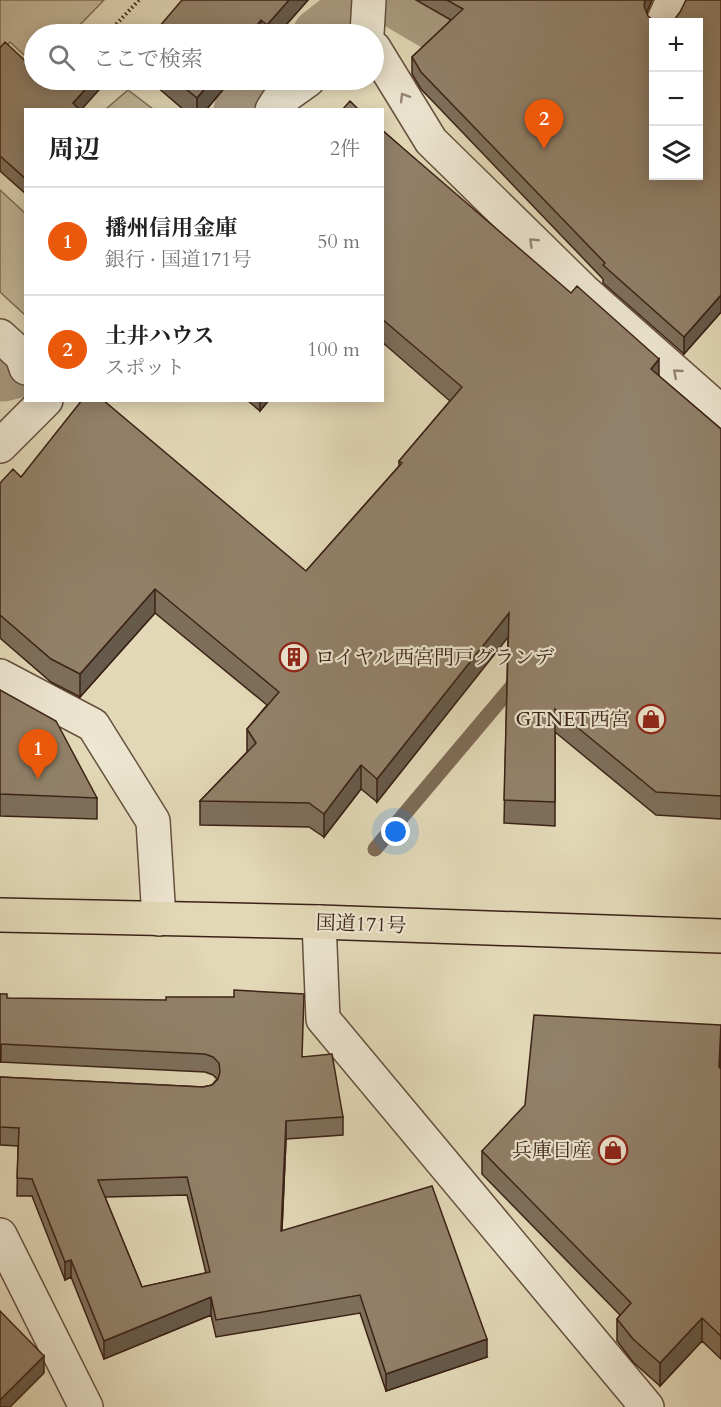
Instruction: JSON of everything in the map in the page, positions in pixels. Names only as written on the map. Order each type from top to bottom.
[{"type":"highway","name":"国道171号","points":[[0,915],[319,922],[721,936]]},
{"type":"street","points":[[665,18],[673,0]]},
{"type":"street","points":[[384,53],[431,141],[584,291],[721,412]]},
{"type":"street","points":[[273,108],[277,102],[294,90]]},
{"type":"street","points":[[0,446],[39,403]]},
{"type":"street","points":[[0,676],[93,725],[153,821],[159,919]]},
{"type":"street","points":[[319,922],[323,1019],[647,1407]]},
{"type":"street","points":[[0,1234],[76,1402]]},
{"type":"path","points":[[116,24],[139,0]]},
{"type":"shaded area","points":[[0,0],[104,0],[81,24],[24,24],[24,55],[10,42],[0,53]]},
{"type":"shaded area","points":[[128,90],[152,108],[107,108]]},
{"type":"shaded area","points":[[0,190],[24,212],[24,314],[0,292]]},
{"type":"building","points":[[182,0],[289,0],[268,24],[261,20],[258,24],[162,24]]},
{"type":"building","points":[[447,0],[645,0],[644,6],[651,18],[649,180],[703,180],[703,18],[676,18],[686,0],[721,0],[721,295],[684,337],[603,265],[605,263],[421,72],[412,57],[463,9]]},
{"type":"building","points":[[5,42],[24,60],[24,90],[85,90],[73,103],[78,108],[24,108],[24,177],[0,156],[0,48]]},
{"type":"building","points":[[187,90],[204,90],[197,98]]},
{"type":"building","points":[[350,101],[357,108],[344,108]]},
{"type":"building","points":[[384,132],[571,293],[577,286],[659,359],[651,369],[721,429],[721,796],[656,792],[555,709],[555,802],[504,800],[509,613],[377,779],[361,765],[324,814],[309,803],[200,801],[256,743],[247,729],[279,692],[155,589],[80,674],[51,659],[0,615],[0,483],[13,469],[21,477],[80,402],[105,402],[306,571],[402,463],[399,461],[462,387],[384,321]]},
{"type":"building","points":[[0,690],[56,721],[97,798],[0,794]]},
{"type":"building","points":[[234,990],[304,994],[302,1057],[332,1054],[343,1117],[286,1121],[281,1231],[432,1186],[487,1339],[386,1374],[360,1295],[216,1320],[211,1297],[104,1341],[71,1260],[65,1262],[32,1179],[17,1178],[19,1128],[0,1127],[0,1077],[203,1087],[212,1085],[218,1079],[219,1063],[213,1057],[205,1054],[0,1044],[0,994],[7,994],[7,998],[166,1000],[166,997],[234,997]],"holes":[[[187,1177],[210,1272],[142,1287],[98,1180]]]},
{"type":"building","name":"兵庫日産","points":[[534,1015],[721,1025],[719,1067],[721,1069],[721,1336],[702,1318],[660,1363],[633,1339],[617,1319],[631,1303],[482,1151],[525,1105]]},
{"type":"building","points":[[0,1311],[44,1356],[0,1400]]},
{"type":"waterway","points":[[331,24],[349,10],[383,0]]},
{"type":"waterway","points":[[391,0],[502,65]]},
{"type":"waterway","points":[[240,108],[252,90]]},
{"type":"waterway","points":[[0,373],[4,376],[24,371]]},
{"type":"waterway","points":[[375,849],[520,677]]},
{"type":"place","name":"土井ハウス","points":[[544,149]]},
{"type":"place","name":"ロイヤル西宮門戸グランデ","points":[[294,657]]},
{"type":"place","name":"GTNET西宮","points":[[651,719]]},
{"type":"place","name":"播州信用金庫","points":[[38,779]]},
{"type":"place","name":"兵庫日産","points":[[613,1150]]}]
